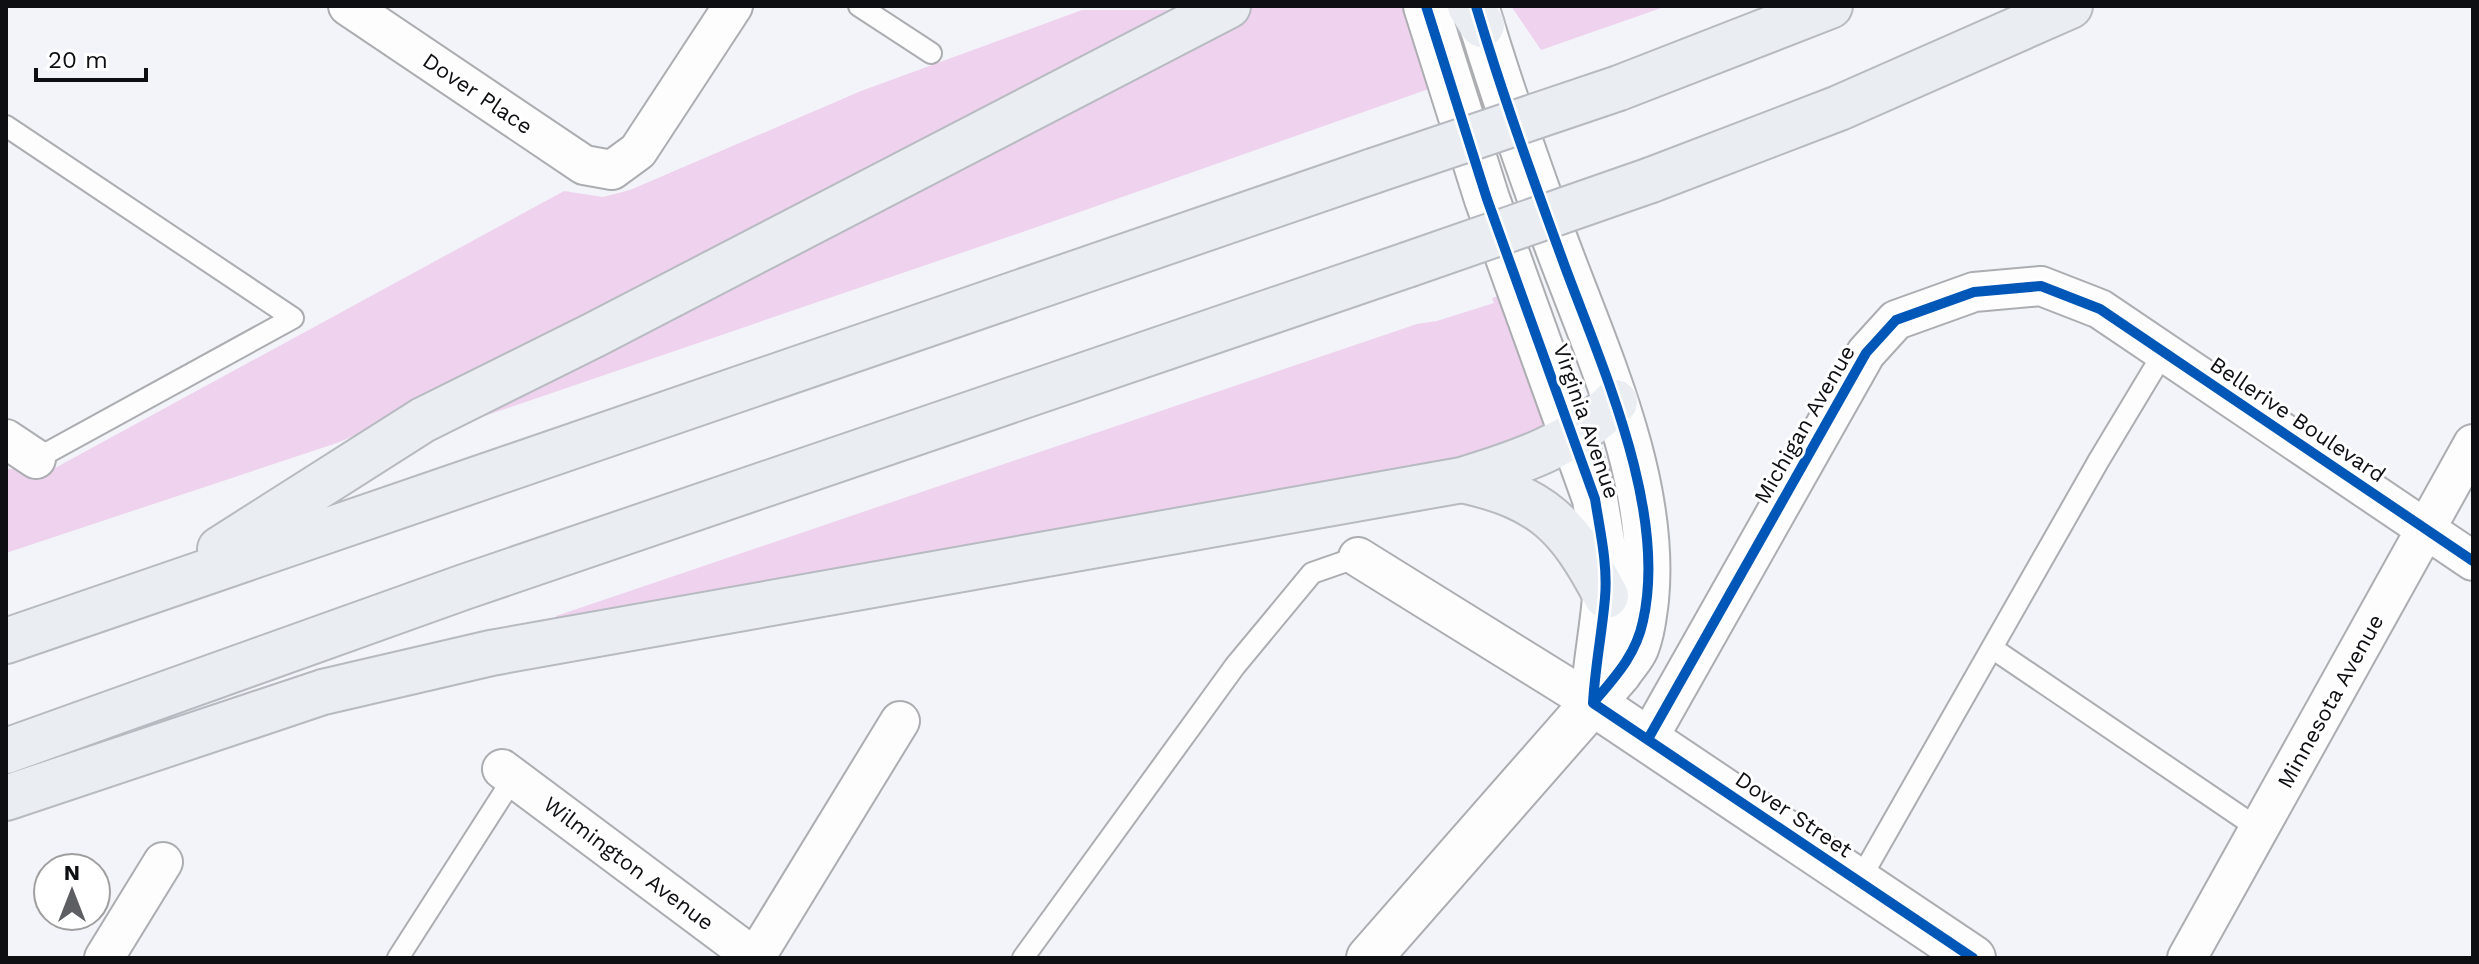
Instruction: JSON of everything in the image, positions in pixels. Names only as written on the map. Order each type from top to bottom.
[{"type":"highway","points":[[158,588],[423,420],[608,328],[1228,6]]},
{"type":"highway","points":[[6,641],[1619,88],[1830,6]]},
{"type":"highway","points":[[6,751],[479,581],[1651,180],[1839,108],[2070,6]]},
{"type":"highway","points":[[6,798],[323,692],[491,653],[1462,480],[1535,455],[1573,437],[1598,420],[1615,402]]},
{"type":"highway","points":[[1462,480],[1495,488],[1542,509],[1563,528],[1586,559],[1606,596]]},
{"type":"main road","name":"Virginia Avenue","points":[[1426,6],[1487,199],[1595,499],[1603,545],[1606,596],[1593,703]]},
{"type":"main road","name":"Virginia Avenue","points":[[1476,12],[1508,111],[1615,402],[1641,499],[1648,583],[1644,619],[1636,648],[1593,703]]},
{"type":"main road","name":"Dover Street","points":[[1593,703],[1973,958]]},
{"type":"main road","points":[[1385,953],[1593,703]]},
{"type":"street","name":"Dover Place","points":[[348,6],[584,165],[612,170],[638,151],[733,6]]},
{"type":"street","name":"Michigan Avenue","points":[[1648,739],[1866,353],[1896,320],[1974,292],[2041,286],[2100,309]]},
{"type":"street","name":"Bellerive Boulevard","points":[[2100,309],[2473,561]]},
{"type":"street","name":"Minnesota Avenue","points":[[2187,958],[2473,444]]},
{"type":"street","name":"Dover Street","points":[[1358,557],[1593,703]]},
{"type":"street","points":[[755,958],[900,721]]},
{"type":"street","name":"Wilmington Avenue","points":[[508,773],[755,958]]},
{"type":"street","points":[[104,958],[163,862]]},
{"type":"lane","points":[[859,6],[931,53]]},
{"type":"lane","points":[[6,126],[293,318],[21,449]]},
{"type":"lane","points":[[1859,881],[2164,352]]},
{"type":"lane","points":[[1023,958],[1244,655],[1312,573],[1358,557]]},
{"type":"lane","points":[[1992,648],[2259,829]]},
{"type":"lane","points":[[398,958],[508,773]]},
{"type":"shaded area","points":[[1254,6],[1416,6],[1440,85],[438,432]]},
{"type":"shaded area","points":[[1511,6],[1667,6],[1541,50]]},
{"type":"shaded area","points":[[1082,10],[1175,10],[363,432],[6,553],[6,469],[55,468],[564,191],[603,197],[630,190],[861,91]]},
{"type":"shaded area","points":[[1513,292],[1555,414],[1541,434],[1452,462],[1060,528],[715,596],[557,622],[556,616],[1417,324],[1494,303],[1492,298]]},
{"type":"cycle path","points":[[1426,6],[1487,199],[1595,499],[1606,586],[1593,703]]},
{"type":"cycle path","points":[[1476,6],[1529,168],[1612,393],[1639,487],[1647,533],[1648,578],[1640,633],[1617,675],[1593,703]]},
{"type":"cycle path","points":[[1648,739],[1866,353],[1896,320],[1974,292],[2041,286],[2100,309],[2473,561]]},
{"type":"cycle path","points":[[1593,703],[1973,958]]}]
